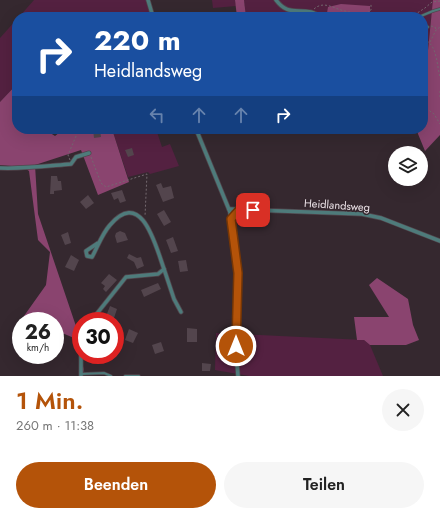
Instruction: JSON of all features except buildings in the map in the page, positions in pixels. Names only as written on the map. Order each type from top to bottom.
[{"type":"street","points":[[148,0],[151,12]]},
{"type":"street","points":[[276,0],[286,9],[297,12],[310,12]]},
{"type":"street","points":[[198,134],[229,209],[231,219],[238,273],[236,336],[238,376]]},
{"type":"street","points":[[0,168],[71,164],[76,157],[89,153]]},
{"type":"street","name":"Heidlandsweg","points":[[229,209],[362,214],[381,218],[440,241]]},
{"type":"street","points":[[98,243],[111,224],[120,216],[127,213],[133,213],[140,216],[145,221],[153,238],[174,299],[181,312]]},
{"type":"street","points":[[98,312],[126,277],[158,274],[164,268]]},
{"type":"street","points":[[81,364],[81,375]]},
{"type":"lane","points":[[428,13],[440,10]]},
{"type":"lane","points":[[231,219],[240,209]]},
{"type":"lane","points":[[81,375],[104,373],[111,376]]},
{"type":"lane","points":[[125,376],[139,376]]},
{"type":"path","points":[[419,12],[432,2],[440,1]]},
{"type":"path","points":[[368,12],[371,10],[371,3]]},
{"type":"path","points":[[310,12],[316,6],[323,4],[349,12],[357,12]]},
{"type":"path","points":[[428,27],[433,26],[436,30]]},
{"type":"path","points":[[440,27],[436,30],[430,42],[440,77]]},
{"type":"path","points":[[440,91],[440,97]]},
{"type":"path","points":[[428,110],[434,114],[440,124]]},
{"type":"path","points":[[71,164],[68,155],[77,134]]},
{"type":"path","points":[[89,153],[101,183],[106,187],[147,174],[145,221]]},
{"type":"shaded area","points":[[34,0],[146,0],[150,12],[23,12]]},
{"type":"shaded area","points":[[212,0],[235,0],[236,6],[213,8]]},
{"type":"shaded area","points":[[235,0],[244,0],[245,12],[236,12]]},
{"type":"shaded area","points":[[244,0],[440,0],[431,18],[428,51],[428,12],[370,12],[370,6],[333,12],[245,12]]},
{"type":"shaded area","points":[[433,0],[440,0],[440,135],[428,148],[428,146],[423,146],[418,134],[428,134],[428,50]]},
{"type":"shaded area","points":[[341,4],[370,6],[370,12],[327,12],[328,7]]},
{"type":"shaded area","points":[[12,25],[12,89],[0,102],[0,38]]},
{"type":"shaded area","points":[[12,89],[12,134],[52,134],[55,136],[58,134],[114,134],[129,182],[98,195],[81,150],[35,165],[38,214],[72,314],[72,337],[64,334],[64,312],[27,312],[46,285],[50,252],[38,240],[29,171],[23,167],[0,165],[0,102]]},
{"type":"shaded area","points":[[114,134],[158,134],[162,147],[170,144],[179,166],[150,174],[148,172],[128,177]]},
{"type":"shaded area","points":[[377,278],[408,299],[413,325],[419,340],[406,345],[370,345],[364,340],[357,340],[354,317],[389,317],[369,285]]},
{"type":"shaded area","points":[[216,333],[364,340],[370,345],[383,376],[249,376],[215,370]]},
{"type":"route","points":[[236,346],[238,273],[231,219],[240,209],[253,210]]}]
